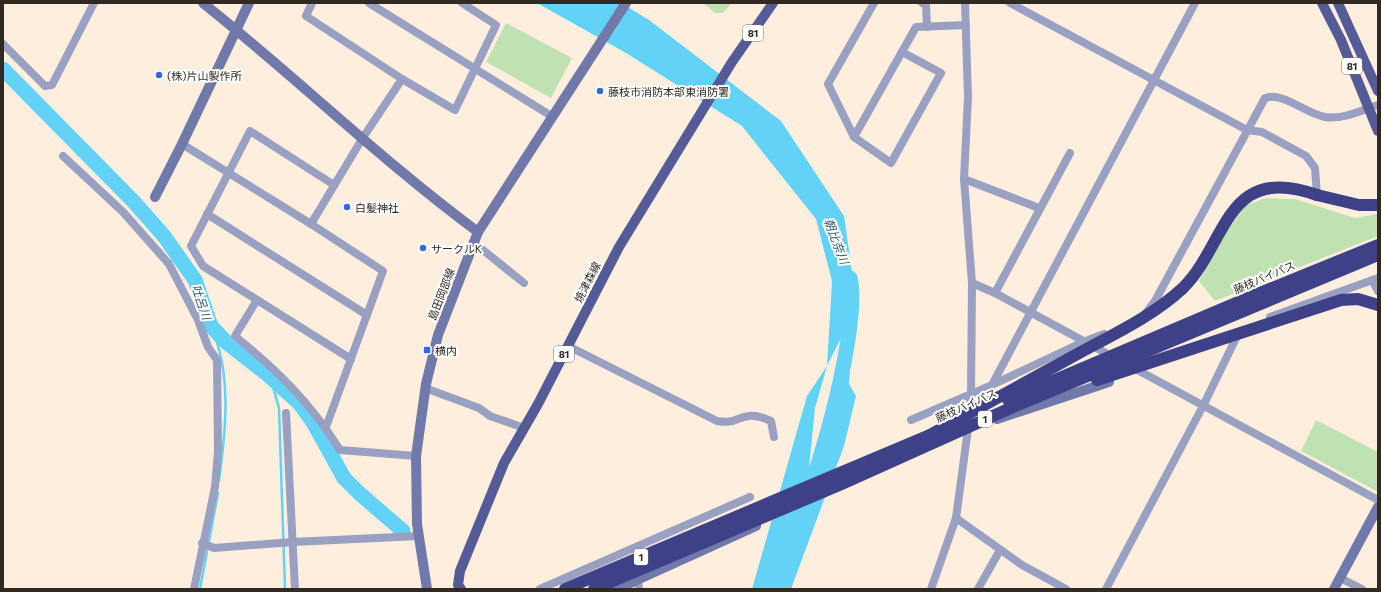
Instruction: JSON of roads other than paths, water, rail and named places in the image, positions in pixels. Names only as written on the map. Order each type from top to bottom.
[{"type":"highway","points":[[930,435],[1147,315],[1182,288],[1191,277],[1227,218],[1249,196],[1262,190],[1279,188],[1301,189],[1317,195],[1359,205],[1378,205]]},
{"type":"highway","name":"藤枝バイパス","points":[[565,589],[930,435],[1236,303],[1378,245]]},
{"type":"highway","name":"藤枝バイパス","points":[[594,589],[844,483],[1012,407],[1378,255]]},
{"type":"highway","name":"1","points":[[1012,407],[1341,300],[1358,299],[1378,305]]},
{"type":"main road","name":"焼津森線","points":[[461,589],[458,585],[460,571],[496,481],[619,247],[732,62],[773,3]]},
{"type":"main road","name":"81","points":[[1322,3],[1374,106],[1378,131]]},
{"type":"main road","name":"81","points":[[1338,3],[1377,86]]},
{"type":"street","points":[[3,44],[45,86],[52,85],[94,3]]},
{"type":"street","points":[[203,3],[237,30],[362,139],[478,232]]},
{"type":"street","points":[[154,197],[182,144],[249,3]]},
{"type":"street","points":[[312,3],[306,16],[402,79],[455,110],[477,69],[496,25],[462,3]]},
{"type":"street","points":[[369,3],[554,117]]},
{"type":"street","name":"島田岡部線","points":[[428,589],[418,536],[416,456],[426,388],[438,335],[478,232],[554,117],[626,3]]},
{"type":"street","points":[[874,3],[828,84],[854,137],[891,163],[941,73],[902,52]]},
{"type":"street","points":[[922,3],[926,5],[927,27]]},
{"type":"street","points":[[931,589],[956,518],[968,429],[971,394],[972,283],[964,179],[968,97],[965,3]]},
{"type":"street","points":[[1010,3],[1247,130],[1262,132],[1306,156],[1315,168],[1317,195]]},
{"type":"street","points":[[992,385],[1195,3]]},
{"type":"street","points":[[854,137],[916,27],[966,25]]},
{"type":"street","points":[[311,224],[362,139],[402,79]]},
{"type":"street","points":[[911,420],[992,385],[1083,342],[1121,329],[1137,320],[1155,301],[1265,98],[1276,96],[1306,111],[1326,117],[1349,115],[1374,106]]},
{"type":"street","points":[[334,185],[250,131],[191,246],[203,266],[351,359]]},
{"type":"street","points":[[182,144],[311,224],[383,271],[326,427]]},
{"type":"street","points":[[995,293],[1039,208],[1070,153]]},
{"type":"street","points":[[63,156],[123,212],[168,264],[198,320],[208,347],[217,360],[215,486],[194,589]]},
{"type":"street","points":[[964,179],[1039,208]]},
{"type":"street","points":[[207,214],[367,315]]},
{"type":"street","points":[[473,242],[524,283]]},
{"type":"street","points":[[617,589],[639,585],[968,429],[1140,371],[1241,328],[1375,279],[1378,291]]},
{"type":"street","points":[[972,283],[995,293],[1083,342],[1140,371],[1378,500]]},
{"type":"street","points":[[257,300],[235,336],[269,363],[298,391],[326,427],[340,450],[416,456]]},
{"type":"street","points":[[1106,589],[1203,406],[1241,328]]},
{"type":"street","points":[[568,346],[717,421],[728,423],[748,416],[756,416],[771,421],[774,437]]},
{"type":"street","points":[[426,388],[479,408],[490,416],[524,428]]},
{"type":"street","points":[[286,413],[295,589]]},
{"type":"street","points":[[540,589],[750,497]]},
{"type":"street","points":[[1334,589],[1378,507]]},
{"type":"street","points":[[956,518],[1022,565],[1066,589]]},
{"type":"street","points":[[202,544],[214,548],[293,542],[418,536]]},
{"type":"street","points":[[978,589],[1000,550]]},
{"type":"street","points":[[1340,578],[1362,589]]},
{"type":"water","points":[[537,3],[621,3],[649,20],[781,121],[844,216],[854,285],[845,330],[827,366],[832,281],[816,219],[742,126],[626,53]]},
{"type":"water","points":[[852,339],[849,384],[856,396],[844,446],[791,589],[752,589],[807,396],[827,366],[815,408],[809,468],[830,449],[840,382]]},
{"type":"waterway","name":"吐呂川","points":[[3,69],[134,202],[164,236],[195,280],[211,326],[226,342],[267,374],[300,404],[313,422],[344,478],[403,531]]},
{"type":"waterway","name":"朝比奈川","points":[[814,477],[825,442],[843,370],[852,306],[850,278]]},
{"type":"waterway","points":[[211,326],[218,344],[222,363],[226,402],[224,442],[219,480]]},
{"type":"waterway","points":[[267,374],[273,387],[279,408],[285,589]]},
{"type":"waterway","points":[[200,589],[218,493]]},
{"type":"place","name":"(株)片山製作所","points":[[159,75]]},
{"type":"place","name":"藤枝市消防本部東消防署","points":[[600,91]]},
{"type":"place","name":"白髪神社","points":[[347,207]]},
{"type":"place","name":"サークルK","points":[[423,248]]},
{"type":"place","name":"横内","points":[[427,350]]}]
